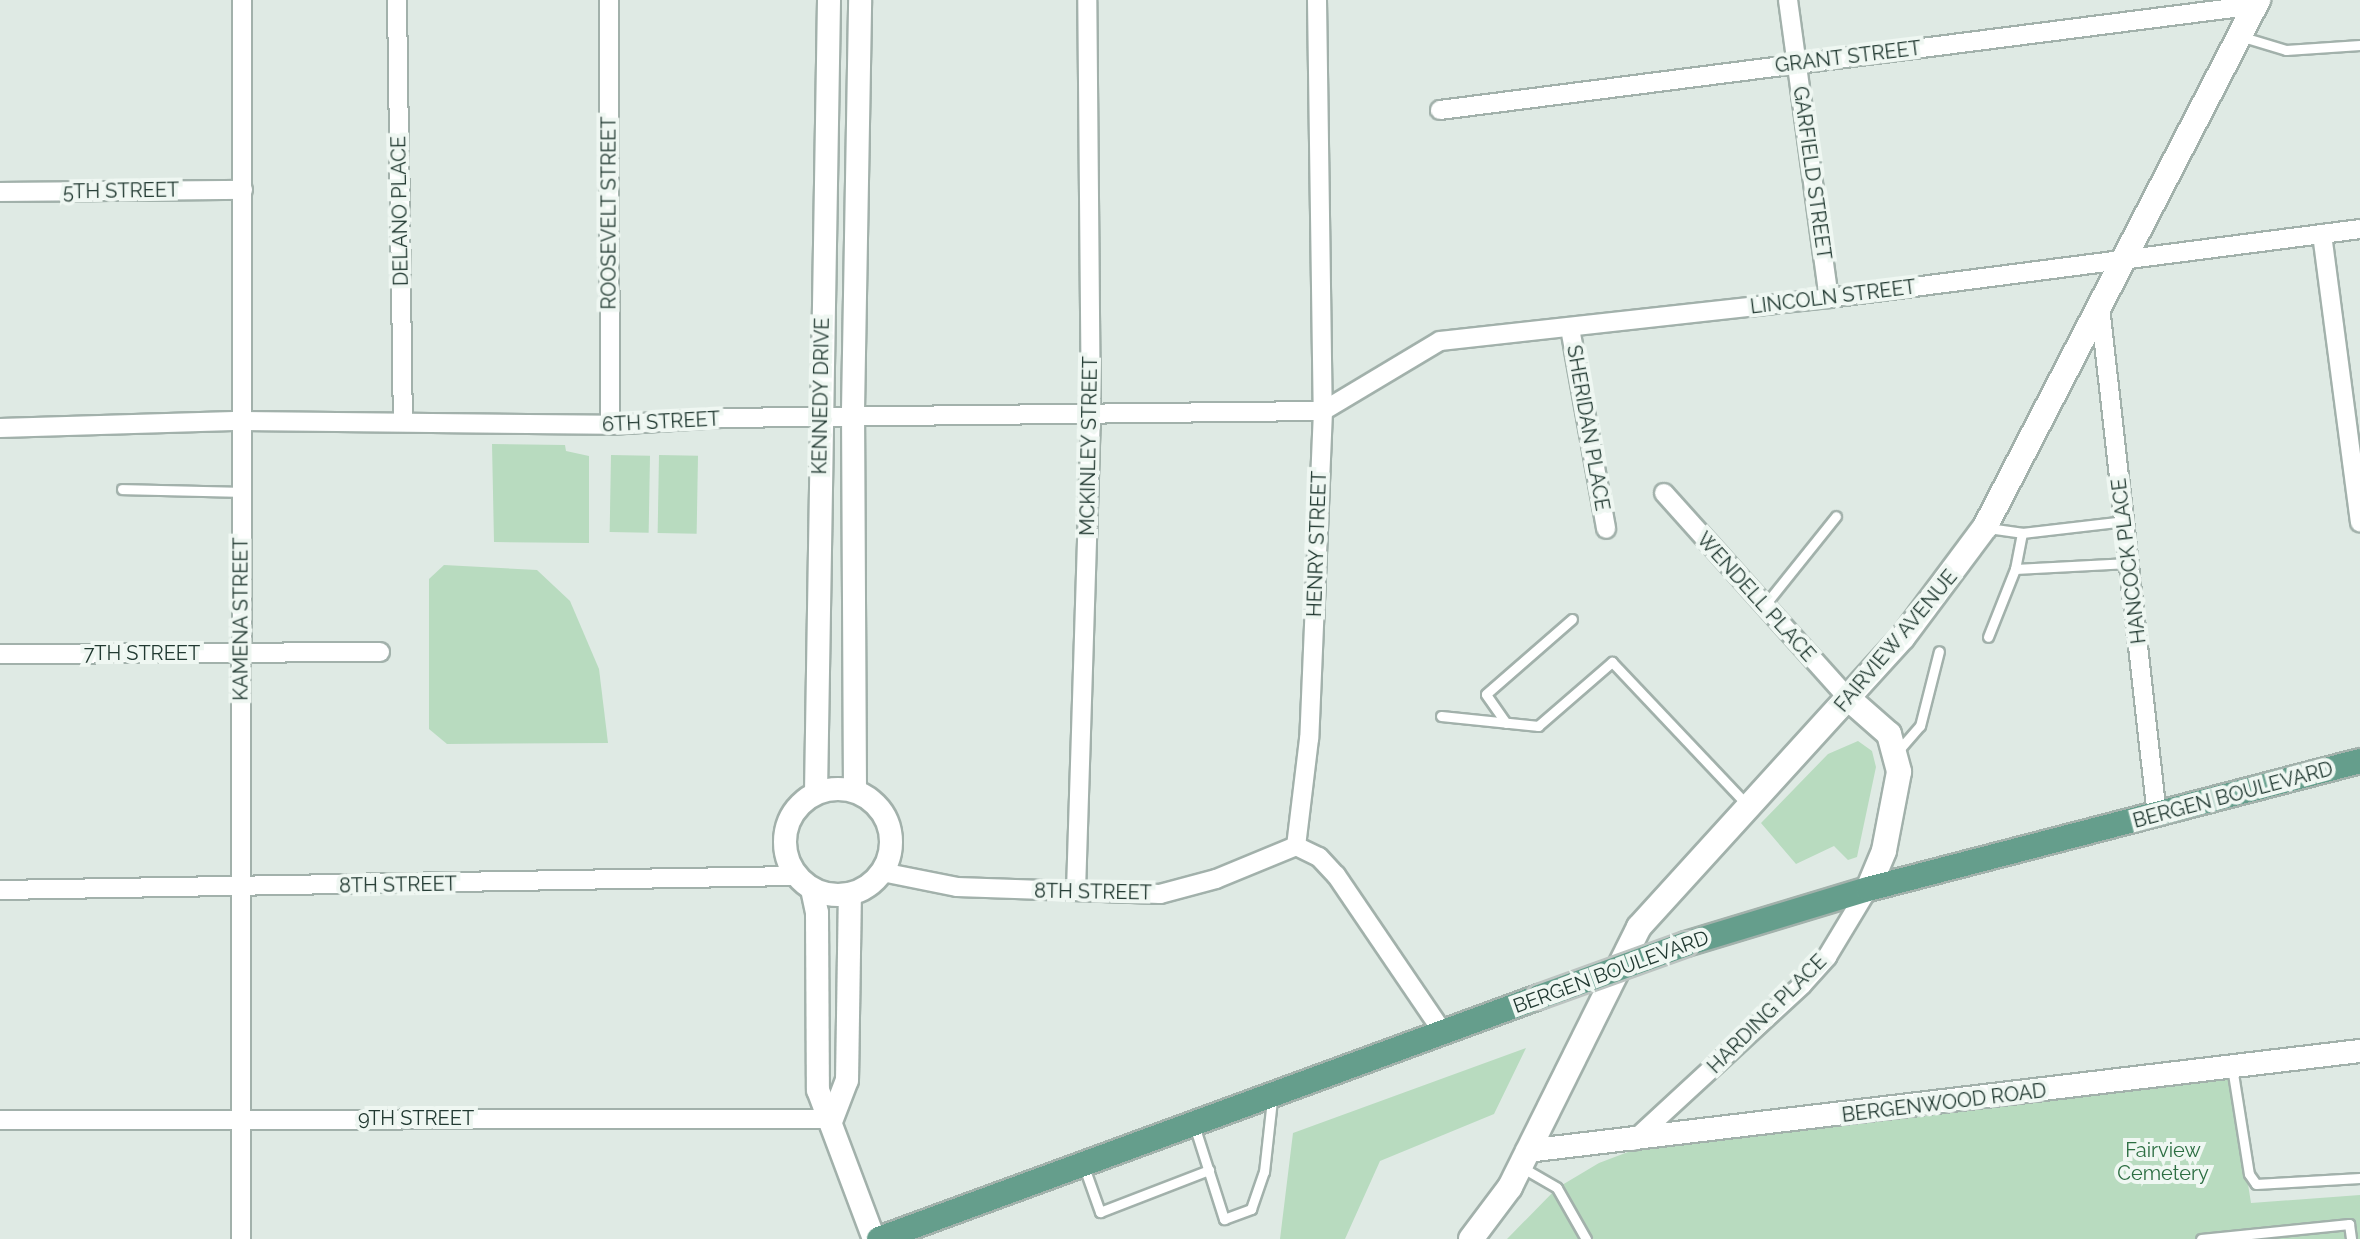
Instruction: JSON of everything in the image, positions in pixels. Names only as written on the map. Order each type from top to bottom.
[{"type":"main road","name":"FAIRVIEW AVENUE","points":[[1471,1239],[1524,1158],[1639,927],[1747,805],[1849,699],[1931,604],[1985,527],[2257,2]]},
{"type":"main road","points":[[1849,699],[1873,716],[1897,752]]},
{"type":"main road","name":"HARDING PLACE","points":[[1868,889],[1884,851],[1899,772],[1897,752]]},
{"type":"main road","name":"BERGEN BOULEVARD","points":[[877,1239],[1686,944],[1868,889],[2360,761]]},
{"type":"street","name":"KAMENA STREET","points":[[241,1239],[242,0]]},
{"type":"street","name":"DELANO PLACE","points":[[397,0],[403,421]]},
{"type":"street","name":"ROOSEVELT STREET","points":[[609,0],[610,425]]},
{"type":"street","name":"KENNEDY DRIVE","points":[[816,793],[829,0]]},
{"type":"street","name":"KENNEDY DRIVE","points":[[855,791],[853,418],[860,0]]},
{"type":"street","name":"MCKINLEY STREET","points":[[1076,891],[1091,415],[1087,0]]},
{"type":"street","name":"HENRY STREET","points":[[1296,846],[1309,739],[1323,411],[1317,0]]},
{"type":"street","name":"GARFIELD STREET","points":[[1788,0],[1829,298]]},
{"type":"street","name":"GRANT STREET","points":[[1440,110],[2257,2]]},
{"type":"street","points":[[827,103],[859,100]]},
{"type":"street","name":"5TH STREET","points":[[0,192],[243,190]]},
{"type":"street","name":"LINCOLN STREET","points":[[1323,411],[1440,341],[1829,298],[2360,229]]},
{"type":"street","points":[[2322,234],[2360,523]]},
{"type":"street","points":[[824,238],[856,238]]},
{"type":"street","name":"HANCOCK PLACE","points":[[2100,307],[2157,816]]},
{"type":"street","name":"SHERIDAN PLACE","points":[[1570,328],[1606,529]]},
{"type":"street","name":"6TH STREET","points":[[0,428],[242,421],[610,425],[721,418],[820,420],[1323,411]]},
{"type":"street","name":"WENDELL PLACE","points":[[1664,493],[1849,699]]},
{"type":"street","name":"7TH STREET","points":[[0,654],[380,652]]},
{"type":"street","points":[[804,882],[850,894],[882,872],[891,835],[877,807],[855,791],[816,793],[789,820],[787,859],[804,882],[817,913],[818,1090],[877,1239]]},
{"type":"street","points":[[1296,846],[1319,857],[1336,875],[1444,1034]]},
{"type":"street","name":"8TH STREET","points":[[882,872],[957,887],[1076,891],[1187,889],[1296,846]]},
{"type":"street","name":"8TH STREET","points":[[0,890],[804,882]]},
{"type":"street","name":"HARDING PLACE","points":[[1633,1141],[1802,985],[1827,957],[1868,889]]},
{"type":"street","points":[[832,1119],[847,1080],[850,894]]},
{"type":"street","name":"BERGENWOOD ROAD","points":[[1524,1158],[1633,1141],[2360,1051]]},
{"type":"street","name":"9TH STREET","points":[[0,1120],[832,1119]]},
{"type":"lane","points":[[2240,35],[2286,50],[2360,45]]},
{"type":"lane","points":[[122,489],[241,492]]},
{"type":"lane","points":[[1764,606],[1836,516]]},
{"type":"lane","points":[[1985,527],[2022,533],[2125,521]]},
{"type":"lane","points":[[1988,637],[2015,569],[2022,533]]},
{"type":"lane","points":[[2015,569],[2129,563]]},
{"type":"lane","points":[[1506,723],[1486,694],[1572,619]]},
{"type":"lane","points":[[1897,752],[1920,726],[1939,651]]},
{"type":"lane","points":[[1441,716],[1538,726],[1612,662],[1747,805]]},
{"type":"lane","points":[[2232,1067],[2249,1174],[2256,1184],[2360,1178]]},
{"type":"lane","points":[[1193,1124],[1224,1219],[1251,1209],[1264,1172],[1273,1095]]},
{"type":"lane","points":[[1524,1158],[1557,1188],[1586,1239]]},
{"type":"lane","points":[[1084,1165],[1100,1212],[1209,1170]]},
{"type":"lane","points":[[2201,1239],[2277,1236],[2349,1224],[2351,1239]]},
{"type":"green space","points":[[492,444],[565,445],[566,451],[589,456],[589,543],[494,542]]},
{"type":"green space","points":[[611,455],[650,456],[649,533],[610,532]]},
{"type":"green space","points":[[659,455],[698,456],[697,534],[658,533]]},
{"type":"green space","points":[[444,565],[537,570],[570,601],[599,669],[608,743],[447,744],[429,729],[429,579]]},
{"type":"green space","points":[[1858,741],[1872,751],[1876,767],[1857,857],[1848,860],[1834,846],[1796,864],[1761,823],[1828,754]]},
{"type":"green space","points":[[1526,1048],[1494,1114],[1380,1161],[1345,1239],[1280,1239],[1293,1133]]},
{"type":"green space","name":"Fairview Cemetery","points":[[2231,1076],[2251,1203],[2360,1195],[2360,1239],[1507,1239],[1557,1188],[1599,1163],[1657,1141]]}]
